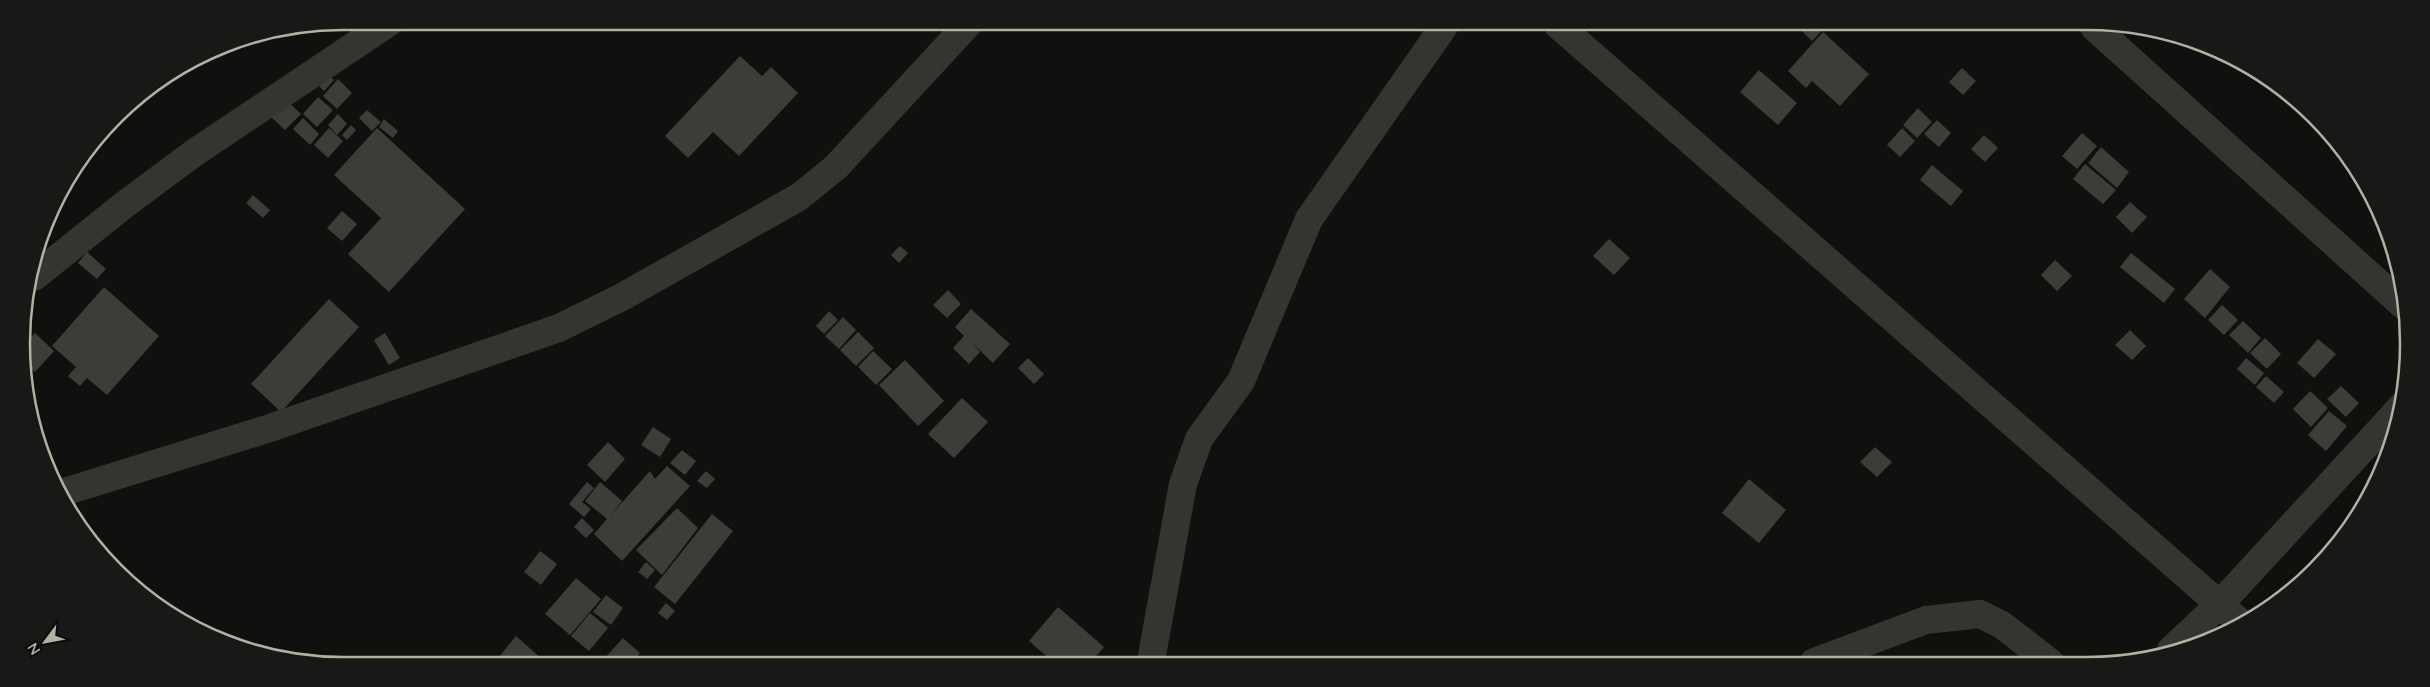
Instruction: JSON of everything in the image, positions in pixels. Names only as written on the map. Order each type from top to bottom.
[{"type":"street","points":[[38,274],[124,205],[194,153],[378,30]]},
{"type":"street","points":[[67,491],[270,428],[550,332],[622,297],[799,197],[836,167],[963,30]]},
{"type":"street","points":[[1153,657],[1183,484],[1199,439],[1241,381],[1309,219],[1441,30]]},
{"type":"street","points":[[1564,30],[2236,619]]},
{"type":"street","points":[[2098,31],[2397,300]]},
{"type":"street","points":[[2180,642],[2220,604],[2390,420]]},
{"type":"street","points":[[1827,657],[1926,620],[1980,614],[2002,624],[2043,657]]},
{"type":"building","points":[[1801,30],[1822,30],[1812,41]]},
{"type":"building","points":[[1823,32],[1869,74],[1840,106],[1812,81],[1806,88],[1788,71]]},
{"type":"building","points":[[740,56],[762,76],[771,67],[798,93],[739,156],[713,132],[688,158],[665,136]]},
{"type":"building","points":[[1962,68],[1976,81],[1963,95],[1949,82]]},
{"type":"building","points":[[1759,70],[1797,103],[1778,125],[1740,92]]},
{"type":"building","points":[[324,72],[334,80],[324,91],[315,82]]},
{"type":"building","points":[[338,79],[352,93],[337,109],[323,96]]},
{"type":"building","points":[[318,97],[333,110],[317,127],[303,114]]},
{"type":"building","points":[[286,100],[301,114],[285,130],[271,117]]},
{"type":"building","points":[[1918,108],[1932,122],[1917,138],[1903,125]]},
{"type":"building","points":[[367,110],[381,122],[372,131],[359,118]]},
{"type":"building","points":[[338,114],[347,124],[337,135],[328,125]]},
{"type":"building","points":[[303,118],[319,134],[310,145],[293,129]]},
{"type":"building","points":[[384,119],[398,131],[393,138],[379,127]]},
{"type":"building","points":[[1937,120],[1951,133],[1939,147],[1924,134]]},
{"type":"building","points":[[351,125],[356,130],[347,140],[342,135]]},
{"type":"building","points":[[329,128],[343,141],[328,158],[314,145]]},
{"type":"building","points":[[377,128],[465,209],[389,292],[348,254],[381,218],[334,175]]},
{"type":"building","points":[[1902,128],[1915,141],[1900,157],[1887,145]]},
{"type":"building","points":[[2082,133],[2097,146],[2077,169],[2062,156]]},
{"type":"building","points":[[1984,135],[1998,148],[1985,162],[1971,149]]},
{"type":"building","points":[[2101,147],[2129,172],[2117,188],[2088,163]]},
{"type":"building","points":[[2085,164],[2116,190],[2103,204],[2073,179]]},
{"type":"building","points":[[1932,165],[1963,191],[1951,206],[1920,180]]},
{"type":"building","points":[[253,195],[270,210],[263,218],[246,203]]},
{"type":"building","points":[[2130,202],[2147,217],[2132,233],[2116,217]]},
{"type":"building","points":[[342,211],[357,224],[342,241],[327,228]]},
{"type":"building","points":[[1609,239],[1630,258],[1614,275],[1593,256]]},
{"type":"building","points":[[900,246],[908,253],[899,263],[891,255]]},
{"type":"building","points":[[87,252],[106,269],[97,279],[78,263]]},
{"type":"building","points":[[2131,253],[2175,289],[2164,303],[2120,267]]},
{"type":"building","points":[[2055,260],[2072,276],[2057,291],[2041,275]]},
{"type":"building","points":[[2210,269],[2230,287],[2205,318],[2184,299]]},
{"type":"building","points":[[104,287],[159,336],[107,395],[87,378],[80,386],[68,376],[76,367],[52,346]]},
{"type":"building","points":[[948,290],[961,304],[947,318],[933,305]]},
{"type":"building","points":[[329,299],[359,327],[281,412],[251,384]]},
{"type":"building","points":[[2222,305],[2238,320],[2224,335],[2208,320]]},
{"type":"building","points":[[971,309],[1010,344],[993,363],[972,343],[980,352],[969,364],[953,348],[964,336],[955,327]]},
{"type":"building","points":[[829,311],[838,320],[824,334],[816,326]]},
{"type":"building","points":[[843,317],[856,330],[839,349],[825,336]]},
{"type":"building","points":[[2243,321],[2261,338],[2248,353],[2229,335]]},
{"type":"building","points":[[2130,330],[2146,346],[2132,360],[2115,345]]},
{"type":"building","points":[[858,332],[874,348],[856,366],[840,350]]},
{"type":"building","points":[[35,333],[54,351],[35,372],[31,368],[30,338]]},
{"type":"building","points":[[385,333],[400,358],[389,365],[374,340]]},
{"type":"building","points":[[2265,338],[2281,354],[2267,369],[2250,353]]},
{"type":"building","points":[[2318,339],[2336,354],[2314,378],[2297,363]]},
{"type":"building","points":[[873,351],[892,369],[876,385],[858,367]]},
{"type":"building","points":[[1028,358],[1044,374],[1034,384],[1018,368]]},
{"type":"building","points":[[2246,358],[2264,373],[2255,385],[2237,369]]},
{"type":"building","points":[[905,360],[944,401],[918,426],[879,385]]},
{"type":"building","points":[[2266,376],[2284,392],[2274,403],[2256,387]]},
{"type":"building","points":[[2341,386],[2359,403],[2346,417],[2327,399]]},
{"type":"building","points":[[2310,391],[2328,408],[2311,427],[2293,409]]},
{"type":"building","points":[[962,398],[988,422],[954,458],[928,434]]},
{"type":"building","points":[[2329,411],[2347,426],[2326,451],[2308,435]]},
{"type":"building","points":[[653,427],[671,439],[660,457],[641,445]]},
{"type":"building","points":[[608,442],[625,459],[605,482],[587,465]]},
{"type":"building","points":[[1875,447],[1892,462],[1877,477],[1860,462]]},
{"type":"building","points":[[682,450],[696,461],[685,475],[670,463]]},
{"type":"building","points":[[667,466],[690,486],[622,561],[594,534],[607,519],[585,501],[600,482],[622,501],[609,517],[650,471],[655,479]]},
{"type":"building","points":[[706,471],[715,479],[707,488],[697,481]]},
{"type":"building","points":[[1749,479],[1786,510],[1759,543],[1722,513]]},
{"type":"building","points":[[587,482],[594,488],[582,502],[591,509],[584,517],[569,504]]},
{"type":"building","points":[[677,508],[698,528],[662,575],[636,550]]},
{"type":"building","points":[[712,514],[733,531],[675,604],[654,587]]},
{"type":"building","points":[[582,518],[594,530],[586,538],[574,527]]},
{"type":"building","points":[[540,551],[557,564],[541,585],[524,572]]},
{"type":"building","points":[[646,562],[655,570],[647,579],[638,572]]},
{"type":"building","points":[[576,578],[601,599],[570,635],[545,614]]},
{"type":"building","points":[[606,595],[623,608],[611,625],[593,612]]},
{"type":"building","points":[[666,603],[675,611],[667,620],[658,613]]},
{"type":"building","points":[[1058,607],[1104,647],[1095,657],[1047,657],[1029,641]]},
{"type":"building","points":[[590,613],[608,628],[589,651],[571,636]]},
{"type":"building","points":[[516,636],[540,657],[499,657]]},
{"type":"building","points":[[623,638],[640,653],[637,657],[606,657]]}]
